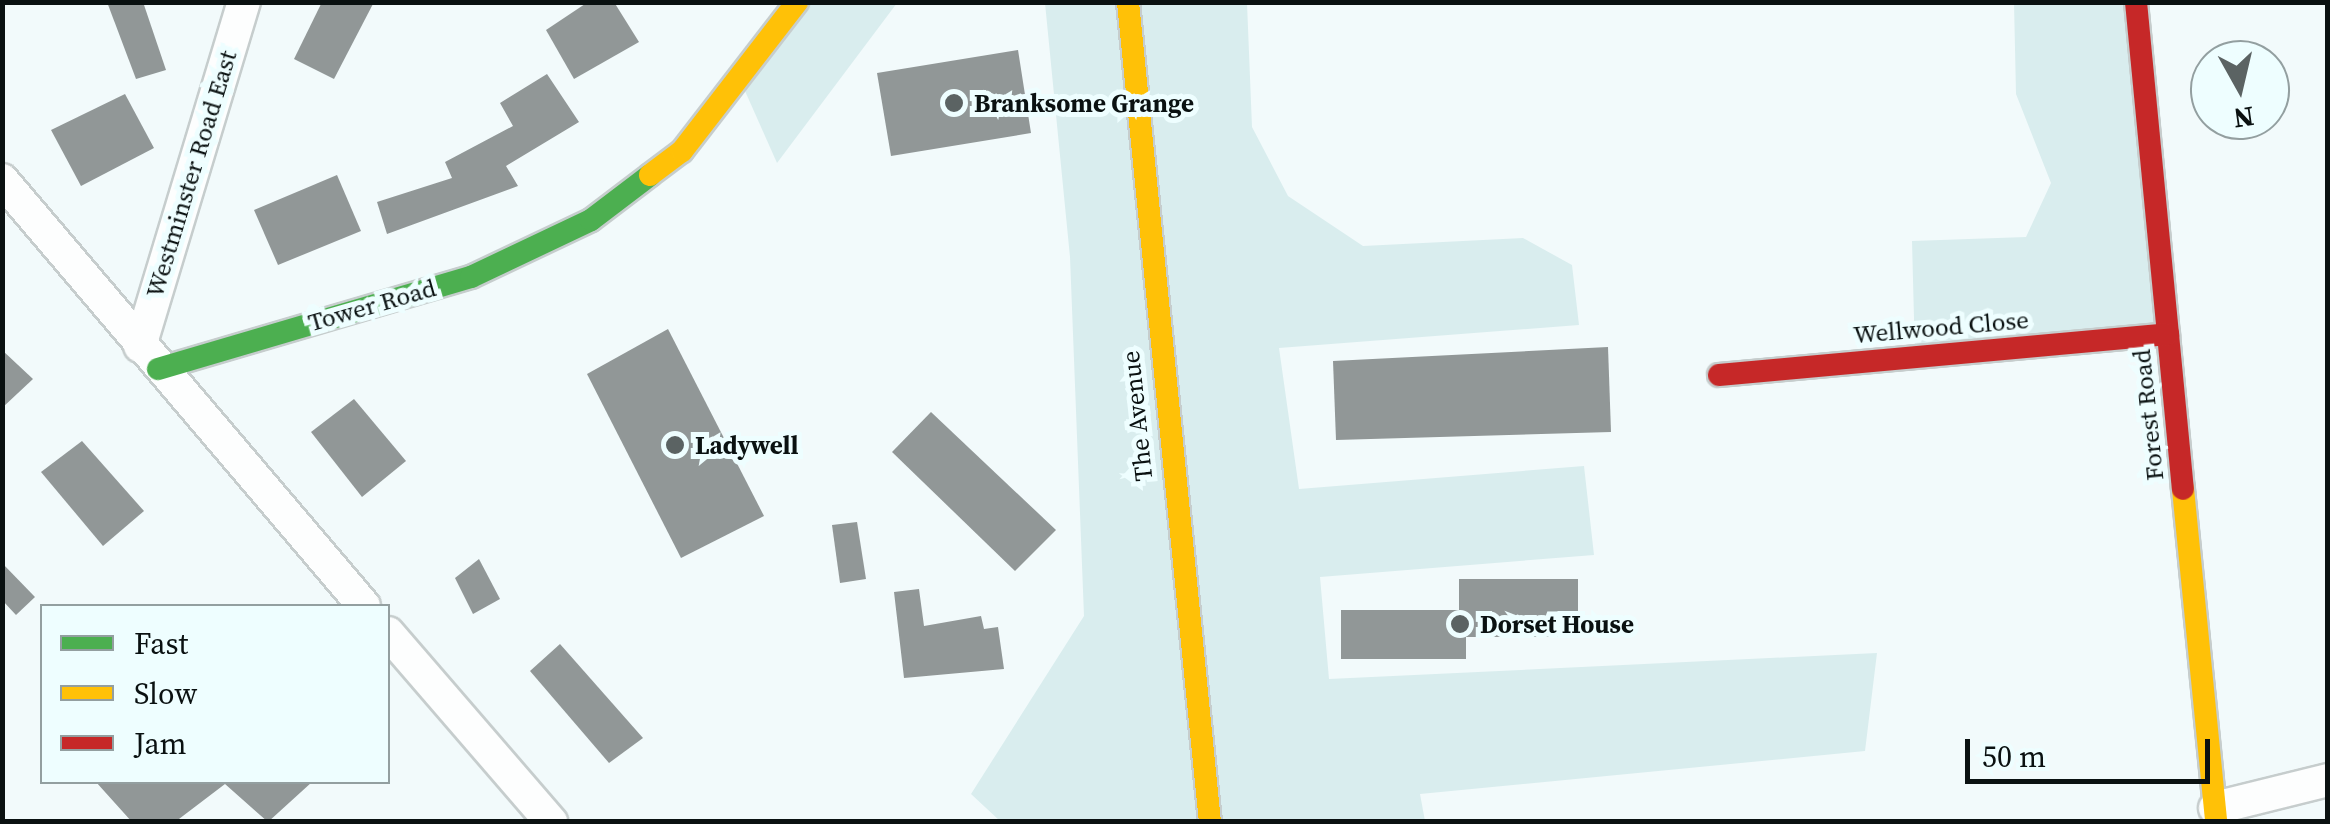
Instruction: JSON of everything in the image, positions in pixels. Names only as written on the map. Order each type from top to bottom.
[{"type":"street","name":"Westminster Road East","points":[[149,358],[244,2]]},
{"type":"street","name":"Tower Road","points":[[149,358],[471,276],[590,220],[682,151],[797,2]]},
{"type":"street","name":"The Avenue","points":[[1128,2],[1210,822]]},
{"type":"street","name":"Forest Road","points":[[2136,2],[2215,815]]},
{"type":"street","points":[[3,181],[149,358],[362,604]]},
{"type":"street","name":"Wellwood Close","points":[[1718,375],[2168,334]]},
{"type":"street","points":[[390,635],[551,822]]},
{"type":"street","points":[[2215,815],[2328,780]]},
{"type":"shaded area","points":[[797,3],[897,3],[777,163],[741,82]]},
{"type":"shaded area","points":[[1045,3],[1247,3],[1252,127],[1288,196],[1363,246],[1523,238],[1572,265],[1579,325],[1279,348],[1299,489],[1584,466],[1594,555],[1320,577],[1329,679],[1877,653],[1865,751],[1420,794],[1425,821],[1000,821],[971,794],[1084,616],[1070,257]]},
{"type":"shaded area","points":[[2014,3],[2136,3],[2168,334],[1915,357],[1912,241],[2026,237],[2051,183],[2016,94]]},
{"type":"building","points":[[107,2],[143,2],[166,70],[136,79]]},
{"type":"building","points":[[322,2],[374,2],[334,79],[294,59]]},
{"type":"building","points":[[588,2],[614,2],[639,42],[574,79],[546,30]]},
{"type":"building","name":"Branksome Grange","points":[[1018,50],[1031,133],[891,156],[877,73]]},
{"type":"building","points":[[547,74],[579,122],[506,166],[518,186],[387,234],[377,202],[452,178],[445,162],[513,126],[500,103]]},
{"type":"building","points":[[125,94],[154,148],[81,186],[51,130]]},
{"type":"building","points":[[337,175],[361,231],[278,265],[254,210]]},
{"type":"building","name":"Ladywell","points":[[668,329],[764,516],[681,558],[587,374]]},
{"type":"building","points":[[1608,347],[1611,432],[1336,440],[1333,361]]},
{"type":"building","points":[[2,350],[33,379],[2,408]]},
{"type":"building","points":[[354,399],[406,461],[362,497],[311,432]]},
{"type":"building","points":[[931,412],[1056,530],[1015,571],[892,452]]},
{"type":"building","points":[[82,441],[144,511],[103,546],[41,472]]},
{"type":"building","points":[[857,522],[866,579],[840,583],[832,525]]},
{"type":"building","points":[[479,559],[500,599],[473,614],[455,578]]},
{"type":"building","points":[[2,563],[35,597],[16,615],[2,600]]},
{"type":"building","name":"Dorset House","points":[[1459,579],[1578,579],[1578,637],[1466,637],[1466,659],[1341,659],[1341,610],[1459,610]]},
{"type":"building","points":[[919,589],[924,626],[981,616],[984,629],[998,627],[1004,669],[904,678],[894,592]]},
{"type":"building","points":[[560,644],[643,738],[609,763],[530,671]]},
{"type":"building","points":[[98,784],[225,784],[175,822],[132,822]]},
{"type":"building","points":[[225,784],[310,784],[268,822]]},
{"type":"traffic: fast","points":[[158,369],[471,277],[591,220],[650,175]]},
{"type":"traffic: slow","points":[[650,175],[682,151],[797,2]]},
{"type":"traffic: slow","points":[[1128,2],[1210,822]]},
{"type":"traffic: slow","points":[[2183,489],[2216,822]]},
{"type":"traffic: jam","points":[[2136,2],[2183,489]]},
{"type":"traffic: jam","points":[[1719,375],[2168,334]]},
{"type":"place","name":"Branksome Grange","points":[[954,103]]},
{"type":"place","name":"Ladywell","points":[[675,445]]},
{"type":"place","name":"Dorset House","points":[[1460,624]]}]
